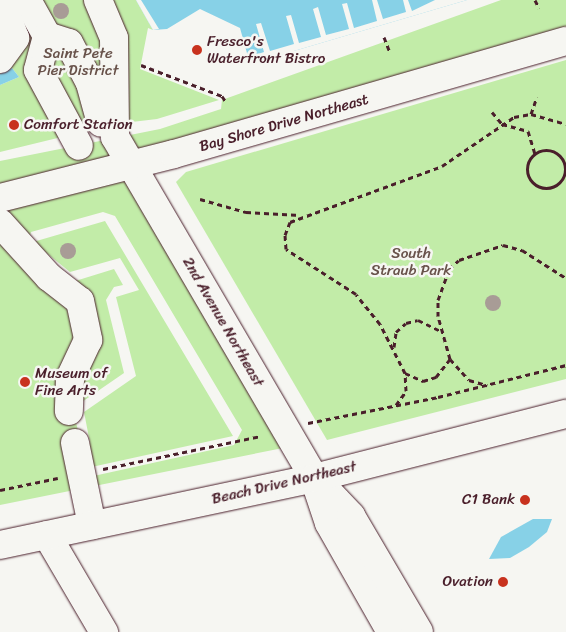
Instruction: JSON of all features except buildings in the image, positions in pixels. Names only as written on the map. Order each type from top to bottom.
[{"type":"street","points":[[1,0],[79,146]]},
{"type":"street","points":[[27,0],[47,36],[38,70]]},
{"type":"street","name":"2nd Avenue Northeast","points":[[98,0],[114,38],[115,137],[314,478],[329,523],[391,632]]},
{"type":"street","points":[[0,60],[12,47],[15,28]]},
{"type":"street","points":[[47,36],[70,43],[90,83],[101,123]]},
{"type":"street","name":"Bay Shore Drive Northeast","points":[[0,198],[132,166],[566,41]]},
{"type":"street","points":[[0,223],[49,277],[80,301],[88,340],[70,378],[69,411]]},
{"type":"street","name":"Beach Drive Northeast","points":[[0,545],[314,478],[566,414]]},
{"type":"street","points":[[75,443],[92,526]]},
{"type":"street","name":"2nd Avenue Northeast","points":[[314,478],[351,516],[419,632]]},
{"type":"street","points":[[47,535],[104,632]]},
{"type":"path","points":[[535,0],[539,8]]},
{"type":"path","points":[[384,37],[390,54]]},
{"type":"path","points":[[141,65],[222,96],[226,102]]},
{"type":"path","points":[[531,114],[537,97]]},
{"type":"path","points":[[492,112],[502,124],[528,131],[535,154],[527,172],[534,183],[545,188],[564,180],[564,163],[557,154],[546,150],[535,154]]},
{"type":"path","points":[[396,406],[406,391],[405,373],[394,348],[356,294],[286,249],[284,234],[290,222],[301,215],[442,166],[502,124],[531,114],[566,124]]},
{"type":"path","points":[[200,199],[246,212],[301,215]]},
{"type":"path","points":[[487,385],[468,380],[450,359],[438,316],[443,281],[459,260],[475,252],[503,245],[522,250],[566,278]]},
{"type":"path","points":[[394,348],[396,332],[406,323],[418,320],[443,332]]},
{"type":"path","points":[[405,373],[422,382],[436,377],[450,359]]},
{"type":"path","points":[[0,490],[396,406],[566,365]]},
{"type":"green space","name":"Saint Pete Pier District","points":[[0,0],[136,0],[153,30],[148,28],[140,69],[219,100],[157,119],[115,124],[0,152],[0,85],[19,77],[12,68],[0,74]]},
{"type":"green space","points":[[501,0],[566,0],[566,29],[138,152],[0,187],[0,161],[160,129],[221,109],[222,100]]},
{"type":"green space","name":"South Straub Park","points":[[566,60],[566,379],[327,440],[176,182],[186,172]]},
{"type":"green space","points":[[125,179],[283,448],[0,505],[0,210]],"holes":[[[103,212],[115,216],[242,430],[234,445],[89,477],[74,414],[79,404],[124,373],[106,300],[114,287],[123,285],[114,269],[72,282],[26,249],[31,232]]]},
{"type":"green space","points":[[105,221],[233,436],[87,468],[83,445],[90,443],[84,412],[136,376],[116,297],[139,290],[120,258],[70,272],[33,242]]},
{"type":"water","points":[[136,0],[467,0],[250,64],[240,28],[200,9],[167,29],[153,30]]},
{"type":"water","points":[[12,68],[19,77],[0,85],[0,74]]},
{"type":"water","points":[[533,519],[552,519],[547,532],[529,547],[510,558],[489,559],[501,537]]},
{"type":"pier","points":[[136,0],[141,0],[159,29],[153,30]]},
{"type":"pier","points":[[372,0],[377,0],[383,19],[406,12],[403,0],[408,0],[412,11],[435,0],[467,0],[250,64],[248,57],[264,52],[256,24],[261,23],[270,51],[294,44],[286,16],[291,15],[299,43],[321,37],[313,9],[318,7],[326,35],[349,29],[342,4],[347,3],[354,28],[377,21]]},
{"type":"place","name":"Fresco's Waterfront Bistro","points":[[197,50]]},
{"type":"place","name":"Comfort Station","points":[[14,125]]},
{"type":"place","name":"Museum of Fine Arts","points":[[25,382]]},
{"type":"place","name":"C1 Bank","points":[[525,500]]},
{"type":"place","name":"Ovation","points":[[503,582]]}]
